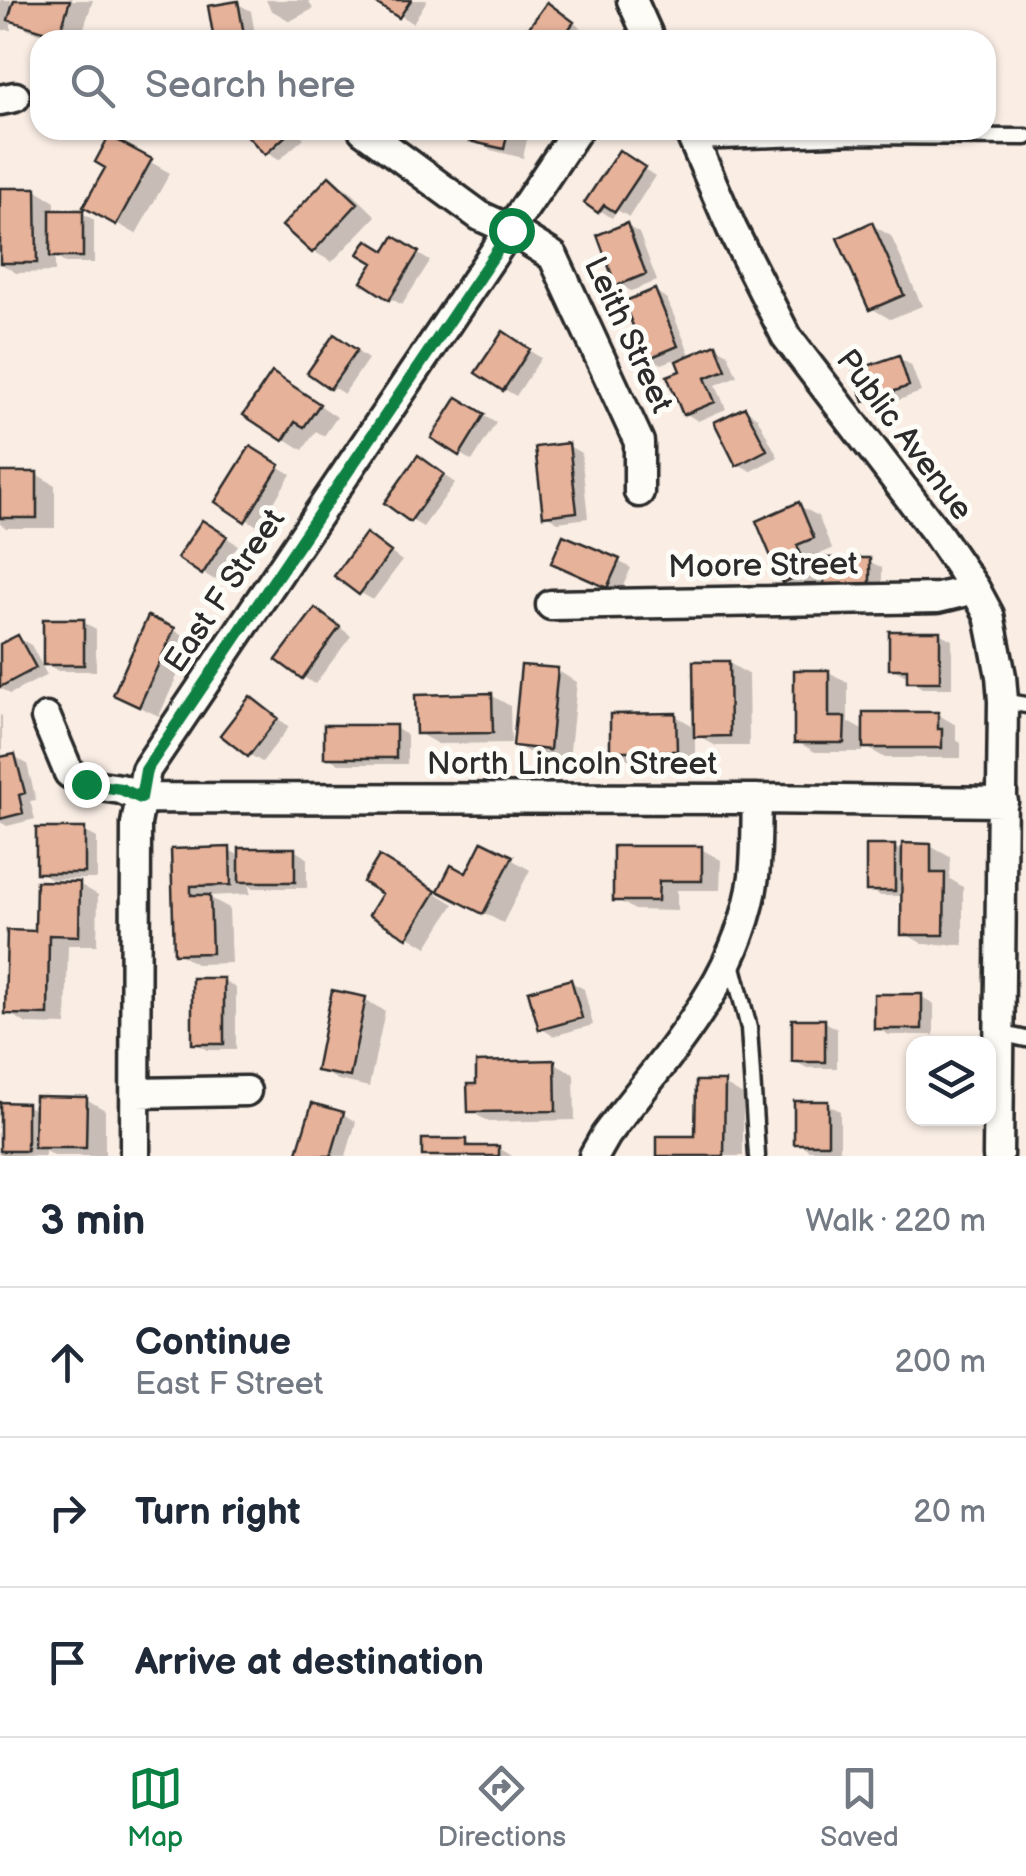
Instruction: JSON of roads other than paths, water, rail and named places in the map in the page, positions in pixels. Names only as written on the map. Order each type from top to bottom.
[{"type":"street","points":[[632,0],[642,30]]},
{"type":"street","name":"Leith Street","points":[[377,140],[480,216],[553,256],[639,442],[639,492]]},
{"type":"street","name":"East F Street","points":[[135,1156],[136,824],[146,770],[570,140]]},
{"type":"street","name":"Public Avenue","points":[[694,140],[732,229],[786,336],[936,532],[989,615],[1002,676],[1015,703],[1003,802],[998,1156]]},
{"type":"street","name":"Moore Street","points":[[551,604],[938,598],[975,589]]},
{"type":"street","name":"North Lincoln Street","points":[[46,718],[70,773],[86,784],[121,789],[141,798],[1003,802]]},
{"type":"street","points":[[594,1156],[706,1002],[730,958],[754,879],[756,799]]},
{"type":"street","points":[[136,1093],[246,1091]]},
{"type":"lane","points":[[996,137],[1026,137]]},
{"type":"lane","points":[[730,958],[749,1028],[757,1156]]},
{"type":"lane","points":[[998,1033],[1026,1039]]}]
